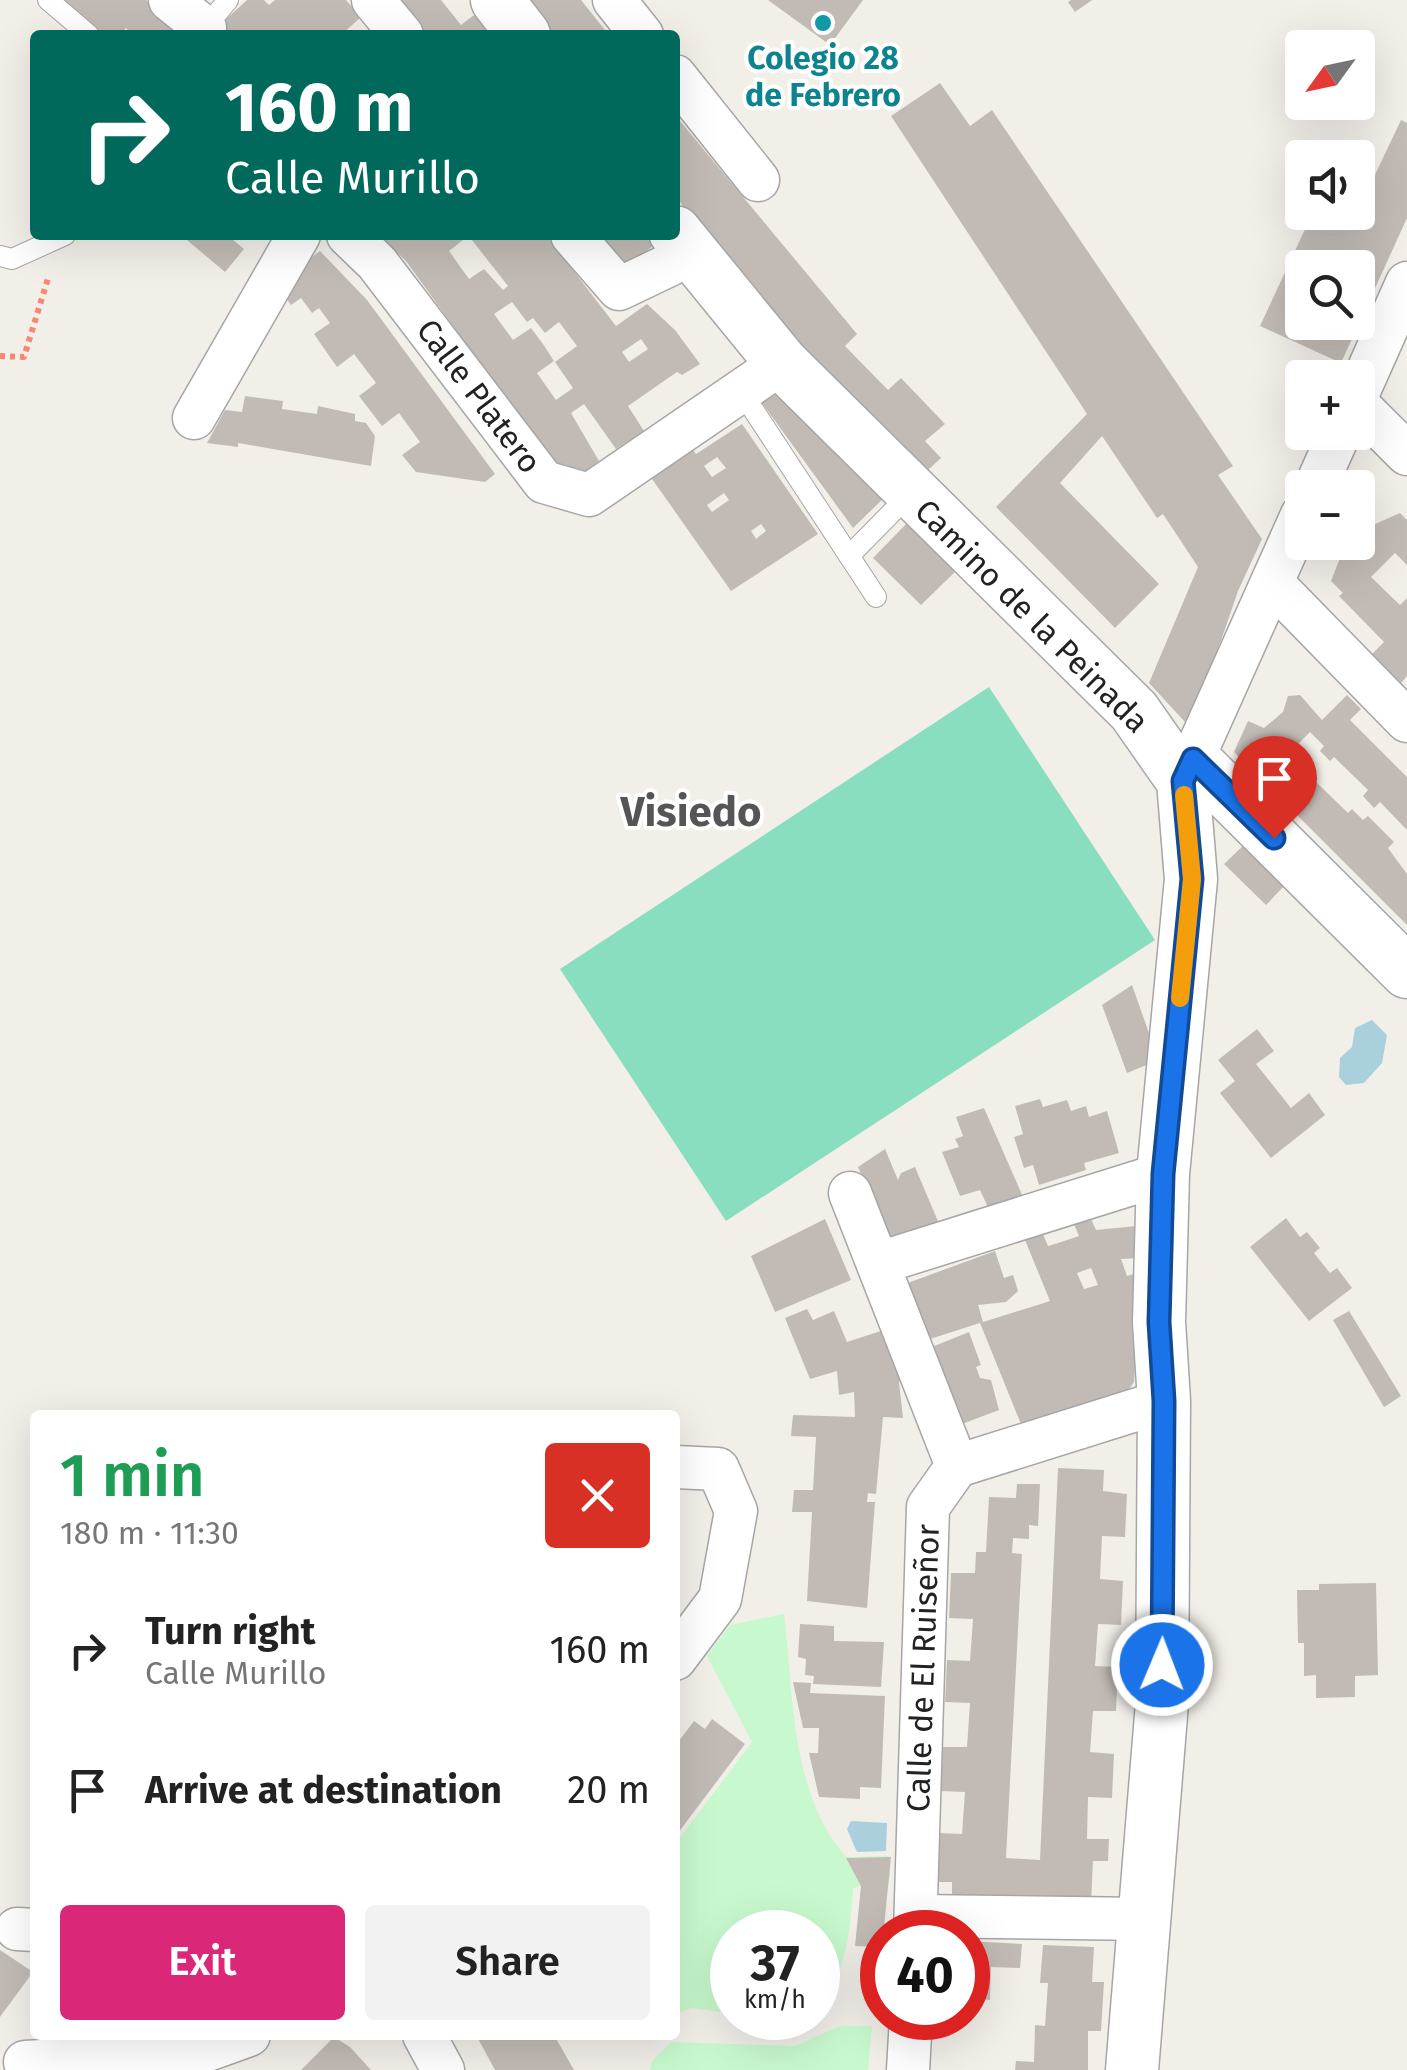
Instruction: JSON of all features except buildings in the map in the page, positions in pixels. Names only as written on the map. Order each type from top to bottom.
[{"type":"street","points":[[170,0],[211,21]]},
{"type":"street","points":[[372,0],[398,30]]},
{"type":"street","points":[[497,0],[520,30]]},
{"type":"street","points":[[614,0],[638,30]]},
{"type":"street","points":[[680,82],[758,180]]},
{"type":"street","points":[[194,418],[297,240]]},
{"type":"street","name":"Calle Platero","points":[[353,240],[377,263],[544,482],[589,495],[762,377]]},
{"type":"street","points":[[576,240],[619,290],[684,243]]},
{"type":"street","name":"Camino de la Peinada","points":[[684,243],[762,377],[910,494],[1134,711],[1188,770],[1192,879],[1163,1174],[1159,1322],[1164,1401],[1162,1703],[1132,2070]]},
{"type":"street","points":[[1373,360],[1407,284]]},
{"type":"street","points":[[1375,422],[1407,454]]},
{"type":"street","points":[[1285,554],[1188,770],[1407,972]]},
{"type":"street","points":[[1272,583],[1407,720]]},
{"type":"street","points":[[879,1262],[1163,1174]]},
{"type":"street","points":[[850,1194],[957,1466],[1164,1401]]},
{"type":"street","name":"Calle de El Ruiseñor","points":[[915,1910],[928,1507],[957,1466]]},
{"type":"street","points":[[680,1467],[718,1469],[736,1511],[720,1599],[680,1651]]},
{"type":"street","points":[[990,1922],[1144,1919]]},
{"type":"street","points":[[21,2059],[202,2052],[235,2040]]},
{"type":"street","points":[[427,2040],[443,2070]]},
{"type":"street","points":[[908,2070],[910,2040]]},
{"type":"lane","points":[[48,0],[83,30]]},
{"type":"lane","points":[[0,256],[12,259],[57,240]]},
{"type":"lane","points":[[762,377],[849,556],[876,597]]},
{"type":"lane","points":[[849,556],[910,494]]},
{"type":"path","points":[[0,356],[24,357],[61,240]]},
{"type":"green space","points":[[989,687],[1155,940],[726,1221],[560,969]]},
{"type":"green space","points":[[784,1614],[798,1742],[814,1803],[846,1857],[890,1856],[890,1878],[853,1888],[840,1968],[840,1910],[710,1910],[710,2011],[692,2008],[680,2012],[680,1837],[752,1742],[707,1656],[730,1625]]},
{"type":"green space","points":[[840,2026],[860,2026],[860,2040],[871,2040],[868,2070],[650,2070],[652,2061],[671,2042],[795,2046],[808,2040],[840,2040]]},
{"type":"water","points":[[1372,1020],[1387,1035],[1382,1063],[1364,1083],[1346,1085],[1339,1077],[1340,1058],[1352,1047],[1355,1028]]},
{"type":"water","points":[[851,1821],[887,1823],[886,1851],[857,1852],[847,1829]]},
{"type":"slow traffic","points":[[1180,998],[1192,879],[1184,795]]},
{"type":"place","name":"Colegio 28 de Febrero","points":[[823,23]]},
{"type":"district","name":"Visiedo","points":[[691,812]]},
{"type":"route","points":[[1162,1665],[1164,1401],[1159,1322],[1163,1174],[1192,879],[1183,781],[1193,759],[1274,838]]}]
